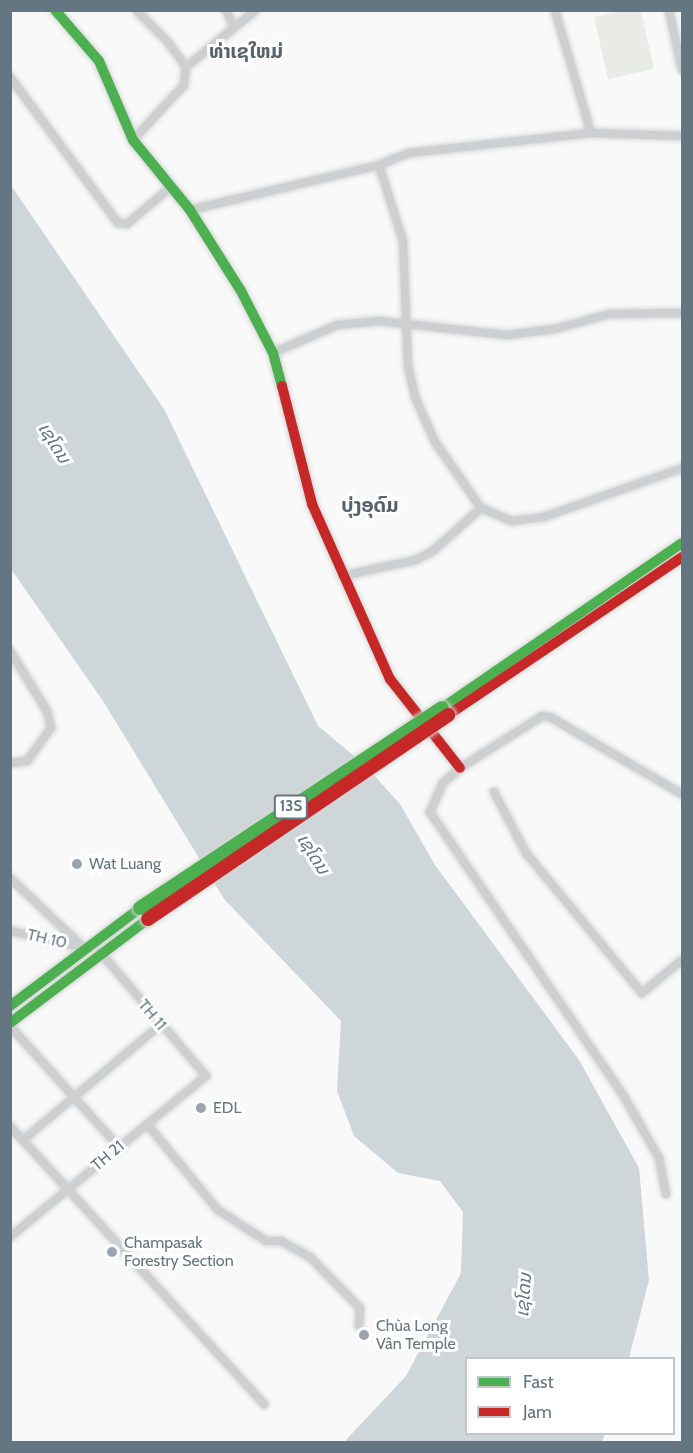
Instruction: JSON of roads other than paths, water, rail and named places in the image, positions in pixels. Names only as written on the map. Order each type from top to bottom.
[{"type":"main road","points":[[55,10],[99,61],[133,140],[190,210],[273,353],[312,504],[342,576],[390,679],[460,768]]},
{"type":"main road","name":"13S","points":[[446,712],[682,543]]},
{"type":"main road","name":"13S","points":[[10,1006],[83,947],[144,914],[682,557]]},
{"type":"main road","name":"13S","points":[[10,1025],[144,914]]},
{"type":"street","points":[[133,140],[184,85],[186,67],[167,41],[136,10]]},
{"type":"street","points":[[226,10],[234,27]]},
{"type":"street","points":[[186,67],[256,10]]},
{"type":"street","points":[[555,10],[591,133]]},
{"type":"street","points":[[669,10],[682,70]]},
{"type":"street","points":[[10,77],[118,223],[127,224],[171,186]]},
{"type":"street","points":[[190,210],[379,165],[409,153],[591,133],[682,136]]},
{"type":"street","points":[[379,165],[403,241],[408,366],[423,420],[481,508],[512,521],[544,518],[613,490],[682,468]]},
{"type":"street","points":[[273,353],[337,325],[379,321],[506,335],[555,328],[610,314],[682,313]]},
{"type":"street","points":[[342,576],[416,560],[433,551],[481,508]]},
{"type":"street","points":[[10,651],[47,711],[51,728],[27,761],[10,763]]},
{"type":"street","points":[[666,1194],[659,1158],[623,1095],[430,812],[438,790],[460,768],[533,720],[550,717],[682,794]]},
{"type":"street","points":[[494,792],[526,853],[642,993],[682,960]]},
{"type":"street","points":[[10,878],[83,947]]},
{"type":"street","name":"TH 10","points":[[10,931],[83,947]]},
{"type":"street","name":"TH 11","points":[[100,952],[206,1076]]},
{"type":"street","points":[[23,1140],[76,1098],[160,1024]]},
{"type":"street","points":[[10,1025],[118,1147]]},
{"type":"street","name":"TH 21","points":[[10,1237],[206,1076]]},
{"type":"street","points":[[147,1124],[218,1210],[266,1241],[281,1241],[310,1257],[360,1308],[359,1326]]},
{"type":"street","points":[[10,1126],[264,1404]]},
{"type":"water","name":"ເຊໂດນ","points":[[10,184],[164,409],[318,726],[365,765],[400,804],[435,865],[579,1060],[639,1168],[649,1280],[629,1357],[465,1357],[465,1435],[605,1435],[602,1442],[344,1442],[406,1376],[461,1273],[463,1212],[440,1181],[398,1173],[354,1136],[337,1091],[341,1021],[224,899],[103,701],[11,569]]},
{"type":"place","name":"Wat Luang","points":[[77,864]]},
{"type":"place","name":"EDL","points":[[201,1108]]},
{"type":"place","name":"Champasak Forestry Section","points":[[112,1252]]},
{"type":"place","name":"Chùa Long Vân Temple","points":[[364,1335]]},
{"type":"district","name":"ທ່າເຊໃຫມ່","points":[[246,51]]},
{"type":"district","name":"ບຸ່ງອຸດົມ","points":[[370,505]]}]
